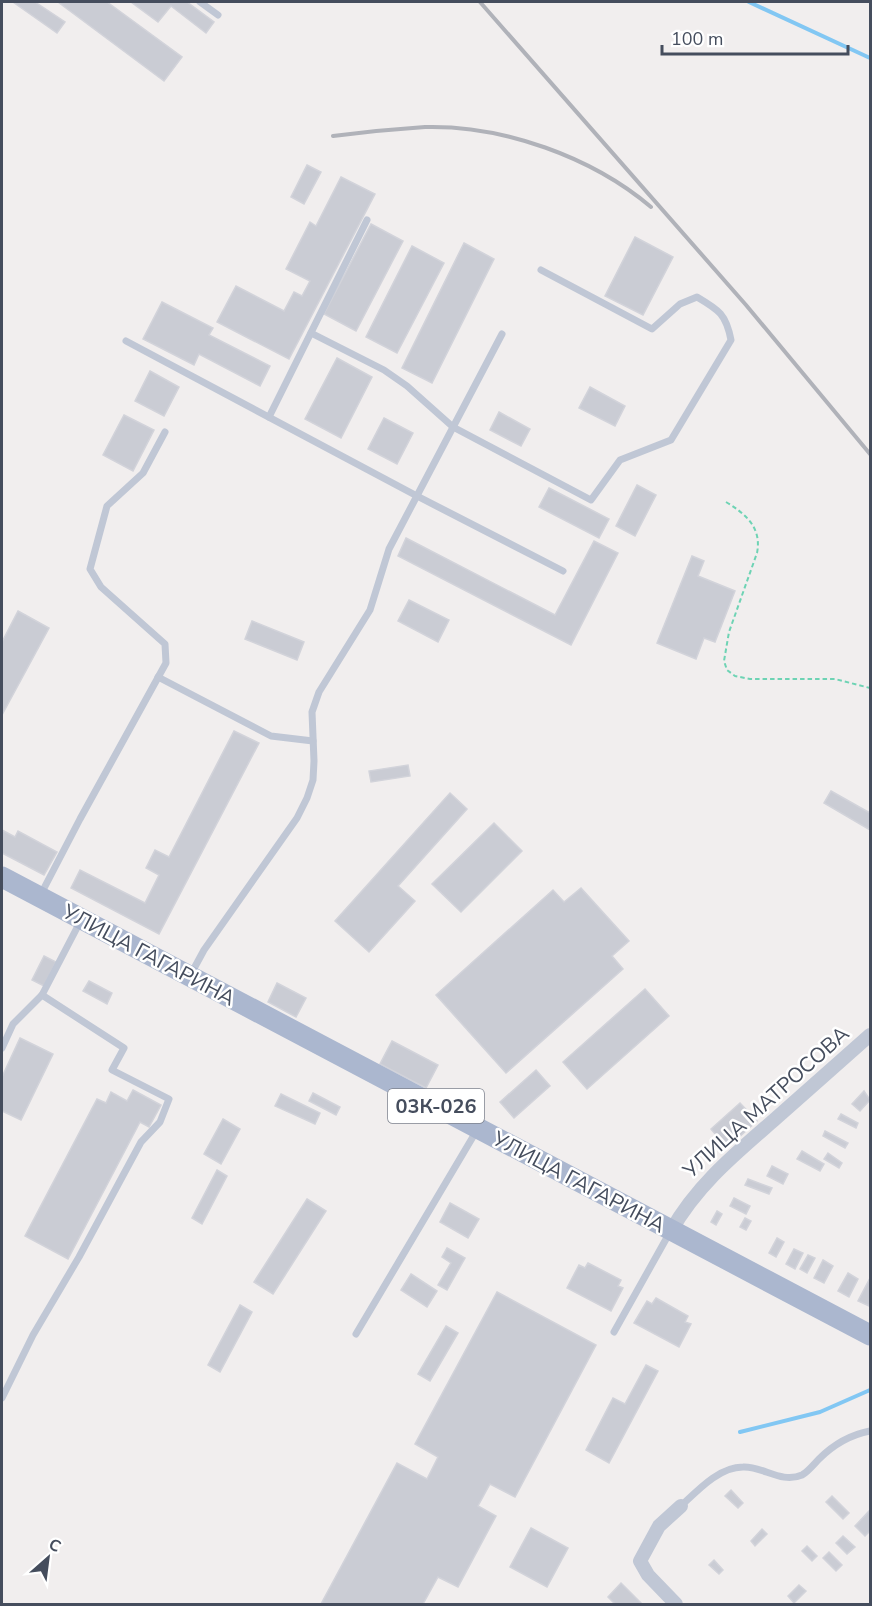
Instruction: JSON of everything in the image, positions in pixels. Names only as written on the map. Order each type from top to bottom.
[{"type":"main road","name":"УЛИЦА ГАГАРИНА","points":[[2,877],[870,1335]]},
{"type":"street","name":"УЛИЦА МАТРОСОВА","points":[[671,1231],[692,1197],[707,1181],[870,1035]]},
{"type":"street","points":[[676,1605],[648,1575],[640,1561],[659,1526],[681,1506]]},
{"type":"lane","points":[[201,2],[218,15]]},
{"type":"lane","points":[[269,417],[367,220]]},
{"type":"lane","points":[[311,333],[384,370],[407,386],[453,427],[591,500],[621,460],[671,440],[731,340],[728,321],[717,309],[697,297],[680,304],[652,328],[542,270]]},
{"type":"lane","points":[[190,977],[204,950],[297,818],[307,798],[313,780],[312,712],[319,692],[370,610],[389,549],[502,334]]},
{"type":"lane","points":[[126,341],[563,572]]},
{"type":"lane","points":[[40,897],[85,809],[166,663],[165,644],[100,587],[90,569],[107,506],[143,473],[165,432]]},
{"type":"lane","points":[[158,677],[271,736],[313,741]]},
{"type":"lane","points":[[2,1048],[12,1024],[42,995],[81,920]]},
{"type":"lane","points":[[2,1398],[33,1335],[79,1257],[141,1142],[160,1122],[169,1100],[112,1070],[124,1048],[42,995]]},
{"type":"lane","points":[[356,1334],[478,1129]]},
{"type":"lane","points":[[614,1332],[671,1231]]},
{"type":"lane","points":[[681,1506],[707,1482],[730,1469],[744,1466],[787,1478],[803,1474],[830,1448],[846,1437],[870,1431]]},
{"type":"path","points":[[726,502],[746,517],[756,530],[759,541],[757,553],[729,632],[724,661],[727,670],[735,676],[750,679],[835,680],[870,688]]},
{"type":"building","points":[[13,2],[35,2],[65,22],[57,33]]},
{"type":"building","points":[[58,2],[107,2],[182,57],[164,81]]},
{"type":"building","points":[[131,2],[187,2],[214,22],[206,33],[171,6],[158,22]]},
{"type":"building","points":[[307,165],[321,172],[304,204],[291,197]]},
{"type":"building","points":[[341,177],[375,194],[289,359],[217,322],[236,286],[284,311],[294,292],[302,296],[310,281],[286,269],[310,222],[316,226]]},
{"type":"building","points":[[371,224],[403,241],[356,331],[324,314]]},
{"type":"building","points":[[635,237],[673,257],[643,315],[605,296]]},
{"type":"building","points":[[464,243],[494,259],[432,383],[402,368]]},
{"type":"building","points":[[412,246],[444,263],[397,353],[366,337]]},
{"type":"building","points":[[162,302],[213,328],[209,335],[270,366],[260,386],[199,354],[194,365],[143,339]]},
{"type":"building","points":[[337,358],[372,377],[341,438],[305,419]]},
{"type":"building","points":[[150,371],[179,387],[164,416],[135,401]]},
{"type":"building","points":[[590,387],[625,406],[615,426],[579,408]]},
{"type":"building","points":[[499,412],[530,429],[521,446],[490,430]]},
{"type":"building","points":[[124,415],[154,430],[133,471],[103,455]]},
{"type":"building","points":[[384,418],[413,433],[397,464],[368,449]]},
{"type":"building","points":[[637,485],[656,495],[635,536],[616,526]]},
{"type":"building","points":[[549,488],[609,519],[599,538],[539,507]]},
{"type":"building","points":[[406,538],[555,615],[594,541],[618,553],[571,645],[398,556]]},
{"type":"building","points":[[692,556],[704,561],[698,576],[735,591],[715,642],[704,638],[696,659],[657,643]]},
{"type":"building","points":[[409,600],[449,620],[438,642],[398,621]]},
{"type":"building","points":[[18,611],[49,628],[2,715],[2,642]]},
{"type":"building","points":[[252,621],[304,642],[297,660],[245,639]]},
{"type":"building","points":[[234,731],[259,743],[159,934],[71,888],[80,870],[145,903],[159,875],[146,868],[155,850],[169,857]]},
{"type":"building","points":[[408,765],[410,776],[371,782],[369,771]]},
{"type":"building","points":[[831,791],[870,813],[870,830],[824,803]]},
{"type":"building","points":[[450,793],[467,809],[398,886],[415,901],[369,952],[335,921]]},
{"type":"building","points":[[494,823],[522,851],[461,912],[432,884]]},
{"type":"building","points":[[2,830],[15,837],[18,831],[57,852],[44,875],[2,853]]},
{"type":"building","points":[[581,888],[629,941],[612,956],[623,969],[506,1073],[436,995],[553,890],[564,902]]},
{"type":"building","points":[[44,956],[56,962],[44,986],[32,980]]},
{"type":"building","points":[[89,981],[112,993],[107,1004],[83,991]]},
{"type":"building","points":[[277,983],[306,998],[296,1017],[268,1002]]},
{"type":"building","points":[[645,989],[669,1016],[587,1089],[563,1062]]},
{"type":"building","points":[[20,1038],[53,1054],[21,1120],[2,1111],[2,1077]]},
{"type":"building","points":[[392,1041],[438,1065],[426,1088],[380,1064]]},
{"type":"building","points":[[536,1070],[550,1086],[514,1118],[500,1102]]},
{"type":"building","points":[[133,1090],[161,1105],[149,1127],[140,1122],[68,1259],[25,1236],[97,1099],[106,1103],[111,1092],[127,1101]]},
{"type":"building","points":[[864,1091],[870,1100],[860,1111],[852,1104]]},
{"type":"building","points":[[313,1093],[340,1107],[336,1115],[309,1101]]},
{"type":"building","points":[[281,1094],[320,1113],[315,1124],[275,1106]]},
{"type":"building","points":[[740,1103],[757,1121],[727,1148],[711,1129]]},
{"type":"building","points":[[841,1114],[858,1123],[856,1128],[838,1119]]},
{"type":"building","points":[[223,1119],[240,1129],[221,1164],[204,1154]]},
{"type":"building","points":[[825,1131],[848,1143],[845,1148],[823,1136]]},
{"type":"building","points":[[802,1151],[824,1164],[820,1171],[797,1159]]},
{"type":"building","points":[[828,1153],[842,1163],[839,1168],[824,1159]]},
{"type":"building","points":[[772,1166],[788,1174],[783,1184],[767,1176]]},
{"type":"building","points":[[217,1170],[227,1176],[202,1224],[192,1218]]},
{"type":"building","points":[[748,1179],[772,1188],[769,1194],[745,1185]]},
{"type":"building","points":[[734,1198],[750,1206],[746,1214],[730,1206]]},
{"type":"building","points":[[307,1199],[326,1211],[273,1294],[254,1282]]},
{"type":"building","points":[[450,1203],[479,1219],[468,1238],[440,1222]]},
{"type":"building","points":[[717,1211],[722,1214],[716,1225],[711,1222]]},
{"type":"building","points":[[745,1218],[751,1221],[746,1230],[740,1227]]},
{"type":"building","points":[[777,1238],[784,1242],[776,1257],[769,1253]]},
{"type":"building","points":[[447,1248],[465,1258],[447,1290],[438,1285],[451,1263],[442,1257]]},
{"type":"building","points":[[794,1249],[803,1253],[795,1269],[786,1264]]},
{"type":"building","points":[[808,1255],[815,1258],[807,1273],[800,1269]]},
{"type":"building","points":[[823,1260],[833,1266],[824,1283],[814,1278]]},
{"type":"building","points":[[588,1263],[621,1280],[618,1286],[623,1288],[611,1311],[567,1288],[579,1265],[585,1268]]},
{"type":"building","points":[[848,1273],[858,1279],[849,1297],[838,1291]]},
{"type":"building","points":[[411,1274],[437,1291],[427,1307],[401,1290]]},
{"type":"building","points":[[870,1278],[870,1303],[869,1306],[858,1301]]},
{"type":"building","points":[[497,1292],[596,1345],[515,1497],[490,1484],[478,1506],[496,1516],[458,1587],[438,1577],[423,1604],[321,1604],[397,1463],[427,1479],[438,1457],[415,1444]]},
{"type":"building","points":[[656,1298],[688,1316],[685,1322],[691,1324],[679,1347],[634,1323],[647,1301],[652,1304]]},
{"type":"building","points":[[240,1305],[252,1312],[220,1372],[208,1365]]},
{"type":"building","points":[[446,1326],[458,1333],[430,1381],[418,1374]]},
{"type":"building","points":[[646,1365],[658,1371],[609,1463],[586,1450],[613,1398],[625,1404]]},
{"type":"building","points":[[731,1490],[743,1503],[738,1508],[725,1496]]},
{"type":"building","points":[[832,1496],[849,1513],[843,1519],[826,1502]]},
{"type":"building","points":[[870,1510],[870,1531],[865,1536],[855,1526]]},
{"type":"building","points":[[531,1528],[568,1548],[547,1587],[510,1567]]},
{"type":"building","points":[[762,1529],[767,1534],[755,1546],[751,1541]]},
{"type":"building","points":[[843,1536],[855,1547],[847,1554],[836,1543]]},
{"type":"building","points":[[807,1546],[817,1556],[812,1561],[802,1551]]},
{"type":"building","points":[[829,1552],[842,1565],[836,1571],[823,1558]]},
{"type":"building","points":[[714,1560],[723,1570],[719,1574],[709,1565]]},
{"type":"building","points":[[621,1583],[640,1604],[615,1604],[608,1597]]},
{"type":"building","points":[[799,1585],[806,1591],[794,1603],[788,1596]]},
{"type":"waterway","points":[[749,2],[870,58]]},
{"type":"waterway","points":[[740,1432],[820,1412],[870,1390]]},
{"type":"railway","points":[[480,2],[746,305],[870,454]]},
{"type":"railway","points":[[333,136],[425,127],[455,128],[515,138],[574,159],[602,173],[651,207]]}]
